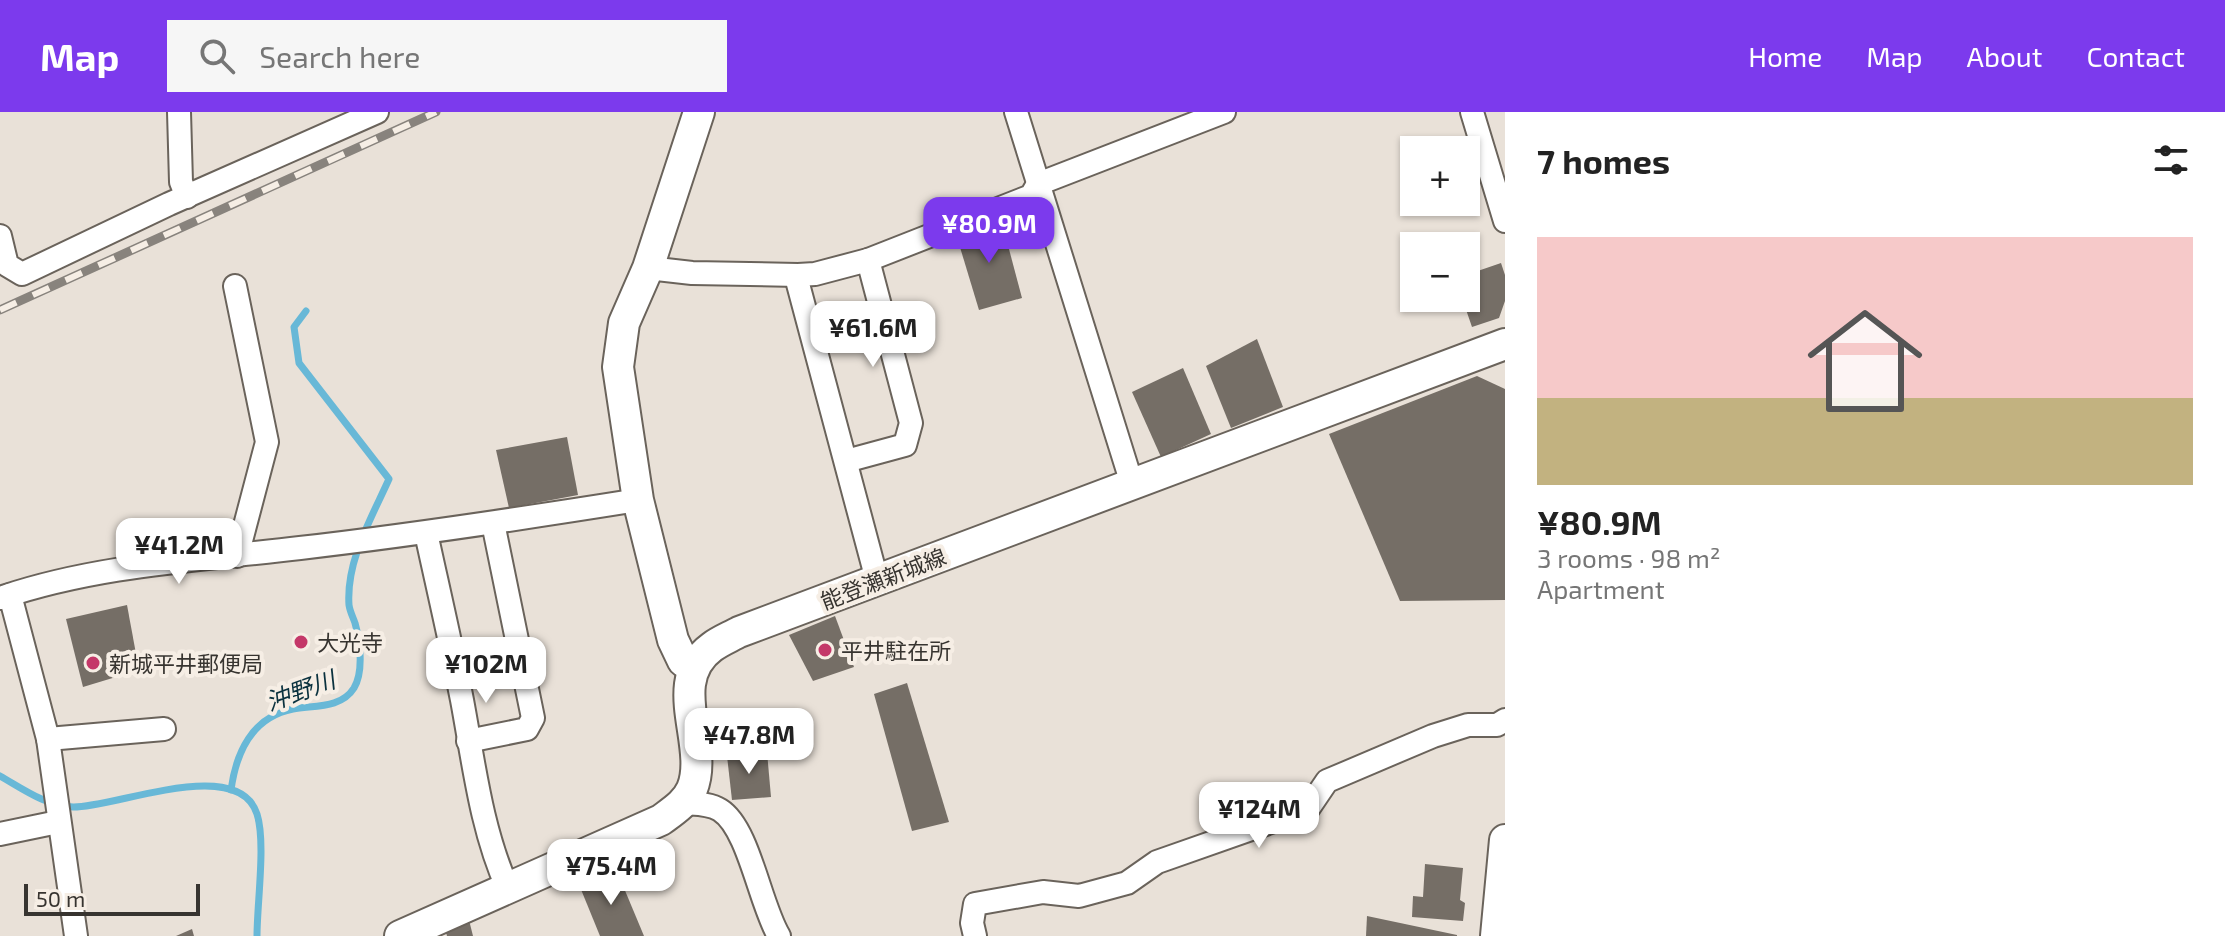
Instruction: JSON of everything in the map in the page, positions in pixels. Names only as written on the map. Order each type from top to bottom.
[{"type":"main road","points":[[400,936],[661,820],[683,803],[692,791],[697,755],[689,692],[694,668],[683,661],[673,640],[638,500],[618,367],[624,323],[648,268],[699,112]]},
{"type":"main road","name":"能登瀬新城線","points":[[694,668],[709,648],[739,632],[1505,344]]},
{"type":"main road","points":[[1496,936],[1505,840]]},
{"type":"street","points":[[179,112],[181,182],[187,197]]},
{"type":"street","points":[[0,236],[7,265],[22,274],[377,112]]},
{"type":"street","points":[[1016,112],[1132,484]]},
{"type":"street","points":[[648,268],[692,273],[798,275],[815,274],[868,260],[1031,196],[1038,184],[1224,112]]},
{"type":"street","points":[[1472,112],[1505,221]]},
{"type":"street","points":[[846,461],[905,445],[911,423],[868,260]]},
{"type":"street","points":[[798,275],[877,580]]},
{"type":"street","points":[[235,286],[267,442],[237,556]]},
{"type":"street","points":[[76,936],[48,739],[5,596],[54,582],[122,569],[426,533],[638,500]]},
{"type":"street","points":[[468,741],[527,729],[533,718],[493,523]]},
{"type":"street","points":[[426,533],[462,701],[474,777],[500,871],[508,889]]},
{"type":"street","points":[[975,936],[972,923],[975,904],[1043,892],[1079,896],[1127,883],[1157,862],[1308,809],[1327,781],[1433,736],[1468,725],[1497,725],[1505,720]]},
{"type":"street","points":[[48,739],[164,729]]},
{"type":"street","points":[[683,803],[706,804],[719,809],[732,821],[779,936]]},
{"type":"street","points":[[0,834],[58,822]]},
{"type":"building","points":[[1001,219],[1022,298],[979,310],[956,234]]},
{"type":"building","points":[[1501,263],[1505,275],[1505,301],[1499,318],[1472,327],[1467,312],[1480,312],[1480,270]]},
{"type":"building","points":[[1257,339],[1283,407],[1231,428],[1206,366]]},
{"type":"building","points":[[1183,368],[1211,434],[1161,457],[1132,392]]},
{"type":"building","points":[[1477,376],[1505,389],[1505,600],[1400,601],[1329,434]]},
{"type":"building","points":[[567,437],[578,495],[509,508],[496,450]]},
{"type":"building","points":[[127,605],[139,670],[83,687],[66,619]]},
{"type":"building","points":[[835,616],[854,667],[813,681],[789,635]]},
{"type":"building","points":[[907,683],[949,822],[912,831],[874,694]]},
{"type":"building","points":[[767,752],[771,797],[732,800],[727,756]]},
{"type":"building","points":[[1425,864],[1463,868],[1460,900],[1465,903],[1463,921],[1412,917],[1413,896],[1423,897]]},
{"type":"building","points":[[616,869],[644,936],[600,936],[580,887]]},
{"type":"building","points":[[1367,916],[1457,935],[1457,936],[1366,936]]},
{"type":"building","points":[[469,920],[473,936],[447,936],[445,929]]},
{"type":"building","points":[[192,929],[194,936],[176,936]]},
{"type":"waterway","name":"沖野川","points":[[231,790],[242,750],[257,728],[279,713],[342,700],[354,688],[359,673],[358,638],[349,605],[351,572],[361,540],[389,479],[299,363],[294,327],[306,311]]},
{"type":"waterway","points":[[0,776],[44,800],[73,807],[201,786],[226,788],[245,797],[257,814],[260,826],[257,936]]},
{"type":"railway","points":[[0,310],[436,112]]},
{"type":"place","name":"大光寺","points":[[301,642]]},
{"type":"place","name":"平井駐在所","points":[[825,650]]},
{"type":"place","name":"新城平井郵便局","points":[[93,663]]}]
